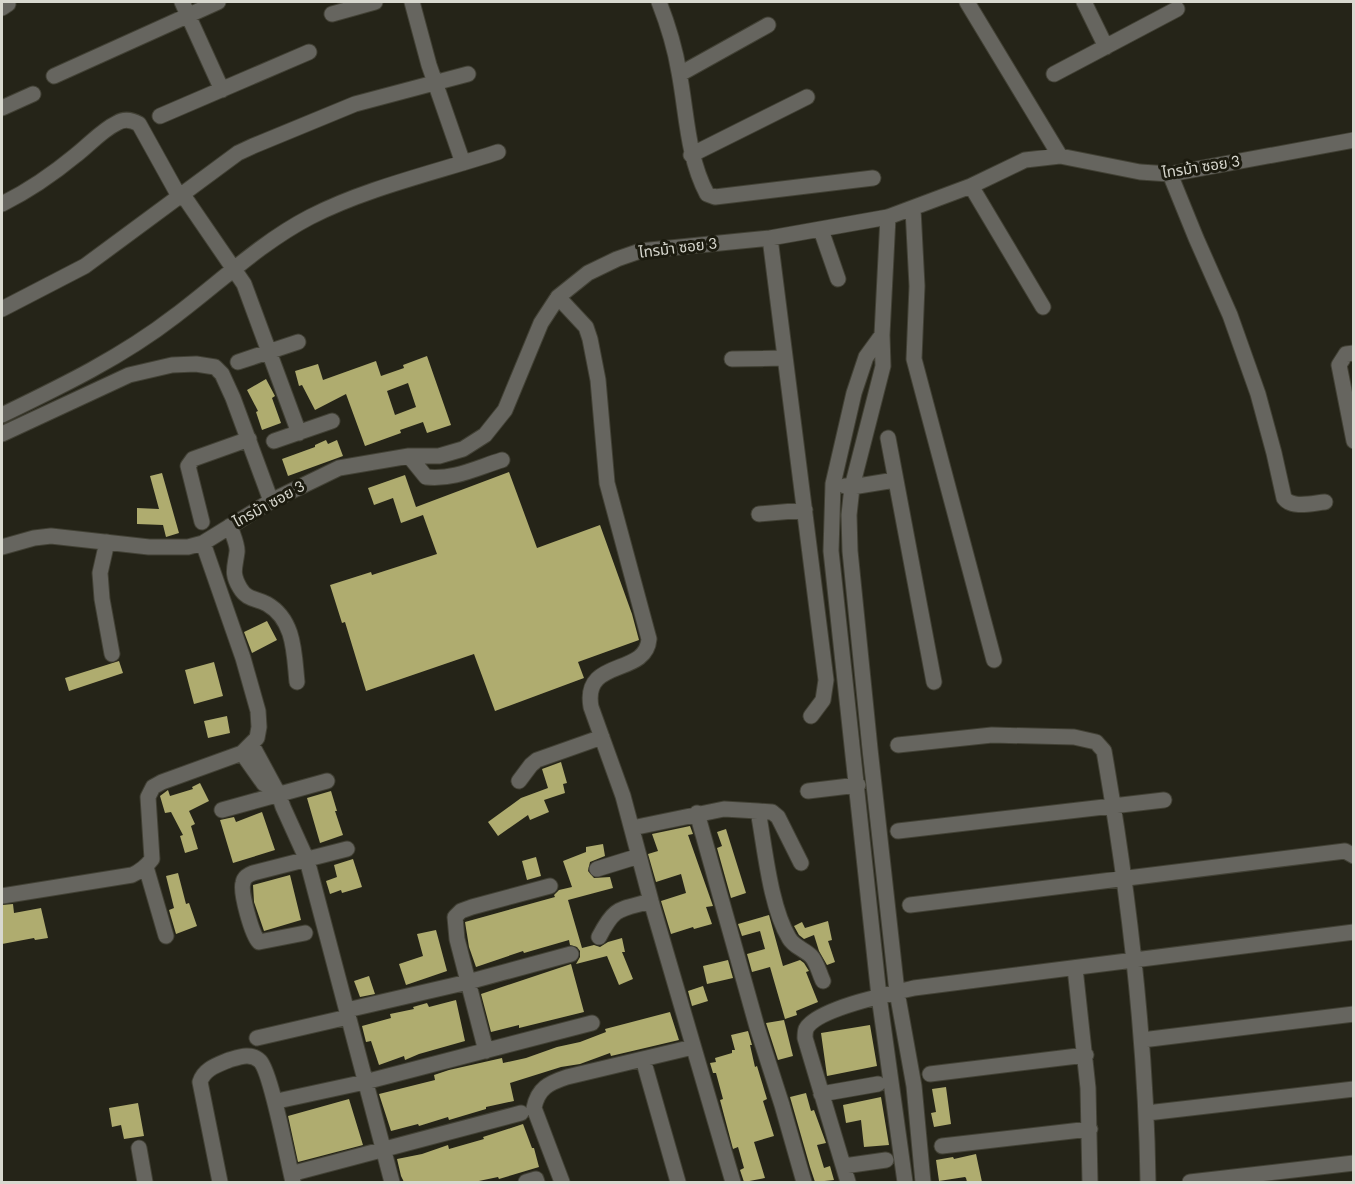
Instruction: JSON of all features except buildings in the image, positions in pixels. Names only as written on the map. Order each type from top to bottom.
[{"type":"street","points":[[54,76],[186,8],[218,2]]},
{"type":"street","points":[[332,14],[375,2]]},
{"type":"street","points":[[412,2],[435,83],[463,164]]},
{"type":"street","points":[[659,2],[671,33],[680,74],[691,155],[707,194],[715,197],[873,178]]},
{"type":"street","points":[[968,2],[1060,156]]},
{"type":"street","points":[[1084,2],[1106,47]]},
{"type":"street","points":[[186,8],[222,90]]},
{"type":"street","points":[[1054,74],[1177,9]]},
{"type":"street","points":[[680,74],[768,25]]},
{"type":"street","points":[[160,116],[309,52]]},
{"type":"street","points":[[2,309],[85,266],[238,153],[356,104],[468,74]]},
{"type":"street","points":[[2,108],[33,94]]},
{"type":"street","points":[[691,155],[807,97]]},
{"type":"street","points":[[2,204],[23,194],[74,158],[117,123],[125,120],[139,124],[181,197],[244,284],[299,433]]},
{"type":"street","name":"ไทรม้า ซอย 3","points":[[2,547],[43,536],[149,547],[188,547],[203,543],[271,501],[339,468],[409,456],[439,456],[463,449],[484,435],[505,410],[541,323],[558,297],[588,273],[640,251],[770,238],[888,217],[971,186],[1025,160],[1060,156],[1140,172],[1170,174],[1353,140]]},
{"type":"street","points":[[2,415],[120,355],[174,317],[264,245],[309,217],[358,197],[498,152]]},
{"type":"street","points":[[1170,174],[1237,335],[1258,394],[1284,498],[1292,504],[1325,502]]},
{"type":"street","points":[[971,186],[1043,307]]},
{"type":"street","points":[[913,209],[917,286],[914,359],[994,660]]},
{"type":"street","points":[[888,217],[882,335],[883,366],[852,487],[849,515],[850,551],[897,992],[914,1086],[923,1182]]},
{"type":"street","points":[[821,230],[838,279]]},
{"type":"street","points":[[770,238],[826,680],[823,700],[811,716]]},
{"type":"street","points":[[558,297],[586,327],[590,339],[598,381],[607,483],[649,639],[648,647],[640,658],[603,674],[595,681],[590,690],[591,707],[632,826],[651,901],[733,1182]]},
{"type":"street","points":[[882,335],[866,357],[854,393],[833,484],[831,551],[879,996],[905,1182]]},
{"type":"street","points":[[238,362],[298,342]]},
{"type":"street","points":[[1353,353],[1346,354],[1339,364],[1353,441]]},
{"type":"street","points":[[732,359],[785,358]]},
{"type":"street","points":[[2,434],[129,375],[172,365],[196,364],[215,367],[222,374],[271,501]]},
{"type":"street","points":[[274,441],[332,421]]},
{"type":"street","points":[[888,438],[934,682]]},
{"type":"street","points":[[202,522],[188,466],[193,459],[249,439]]},
{"type":"street","points":[[409,456],[426,477],[435,478],[447,478],[502,460]]},
{"type":"street","points":[[833,484],[852,487],[895,480]]},
{"type":"street","points":[[759,514],[805,510]]},
{"type":"street","points":[[230,526],[237,551],[233,575],[241,590],[253,600],[267,604],[281,616],[291,633],[297,682]]},
{"type":"street","points":[[108,542],[100,573],[102,599],[112,654]]},
{"type":"street","points":[[2,896],[132,875],[146,867],[152,858],[153,849],[148,797],[153,788],[162,782],[247,749],[257,738],[258,711],[243,658],[203,543]]},
{"type":"street","points":[[849,719],[866,716]]},
{"type":"street","points":[[898,745],[992,735],[1074,738],[1096,742],[1104,751],[1135,960],[1147,1113],[1148,1182]]},
{"type":"street","points":[[519,781],[537,760],[602,737]]},
{"type":"street","points":[[247,749],[278,800],[307,860],[392,1182]]},
{"type":"street","points":[[222,810],[278,800],[327,781]]},
{"type":"street","points":[[808,791],[858,785]]},
{"type":"street","points":[[898,831],[1164,800]]},
{"type":"street","points":[[632,826],[724,808],[772,812],[778,817],[801,863]]},
{"type":"street","points":[[758,811],[774,895],[782,921],[793,944],[810,955],[823,981]]},
{"type":"street","points":[[697,813],[753,1016],[804,1182]]},
{"type":"street","points":[[305,933],[259,942],[255,938],[242,886],[247,876],[347,849]]},
{"type":"street","points":[[910,905],[1346,852],[1353,856]]},
{"type":"street","points":[[597,868],[639,856]]},
{"type":"street","points":[[146,867],[166,936]]},
{"type":"street","points":[[486,1051],[458,939],[455,917],[461,911],[472,907],[550,886]]},
{"type":"street","points":[[599,937],[609,918],[617,911],[651,901]]},
{"type":"street","points":[[848,1182],[805,1038],[805,1030],[816,1020],[828,1014],[897,992],[1353,932]]},
{"type":"street","points":[[257,1038],[571,954]]},
{"type":"street","points":[[1075,968],[1086,1055],[1090,1182]]},
{"type":"street","points":[[1142,1040],[1353,1014]]},
{"type":"street","points":[[282,1101],[366,1082],[592,1023]]},
{"type":"street","points":[[562,1182],[534,1108],[541,1090],[550,1083],[567,1077],[693,1047]]},
{"type":"street","points":[[930,1074],[1086,1055]]},
{"type":"street","points":[[220,1182],[200,1082],[204,1073],[209,1069],[242,1056],[251,1056],[260,1061],[267,1075],[295,1177],[383,1149],[521,1113]]},
{"type":"street","points":[[643,1059],[678,1182]]},
{"type":"street","points":[[821,1094],[878,1084]]},
{"type":"street","points":[[1147,1113],[1353,1089]]},
{"type":"street","points":[[942,1146],[1090,1129]]},
{"type":"street","points":[[139,1148],[145,1182]]},
{"type":"street","points":[[844,1166],[886,1160]]},
{"type":"street","points":[[1190,1182],[1353,1163]]},
{"type":"street","points":[[526,1182],[536,1179],[537,1182]]}]
